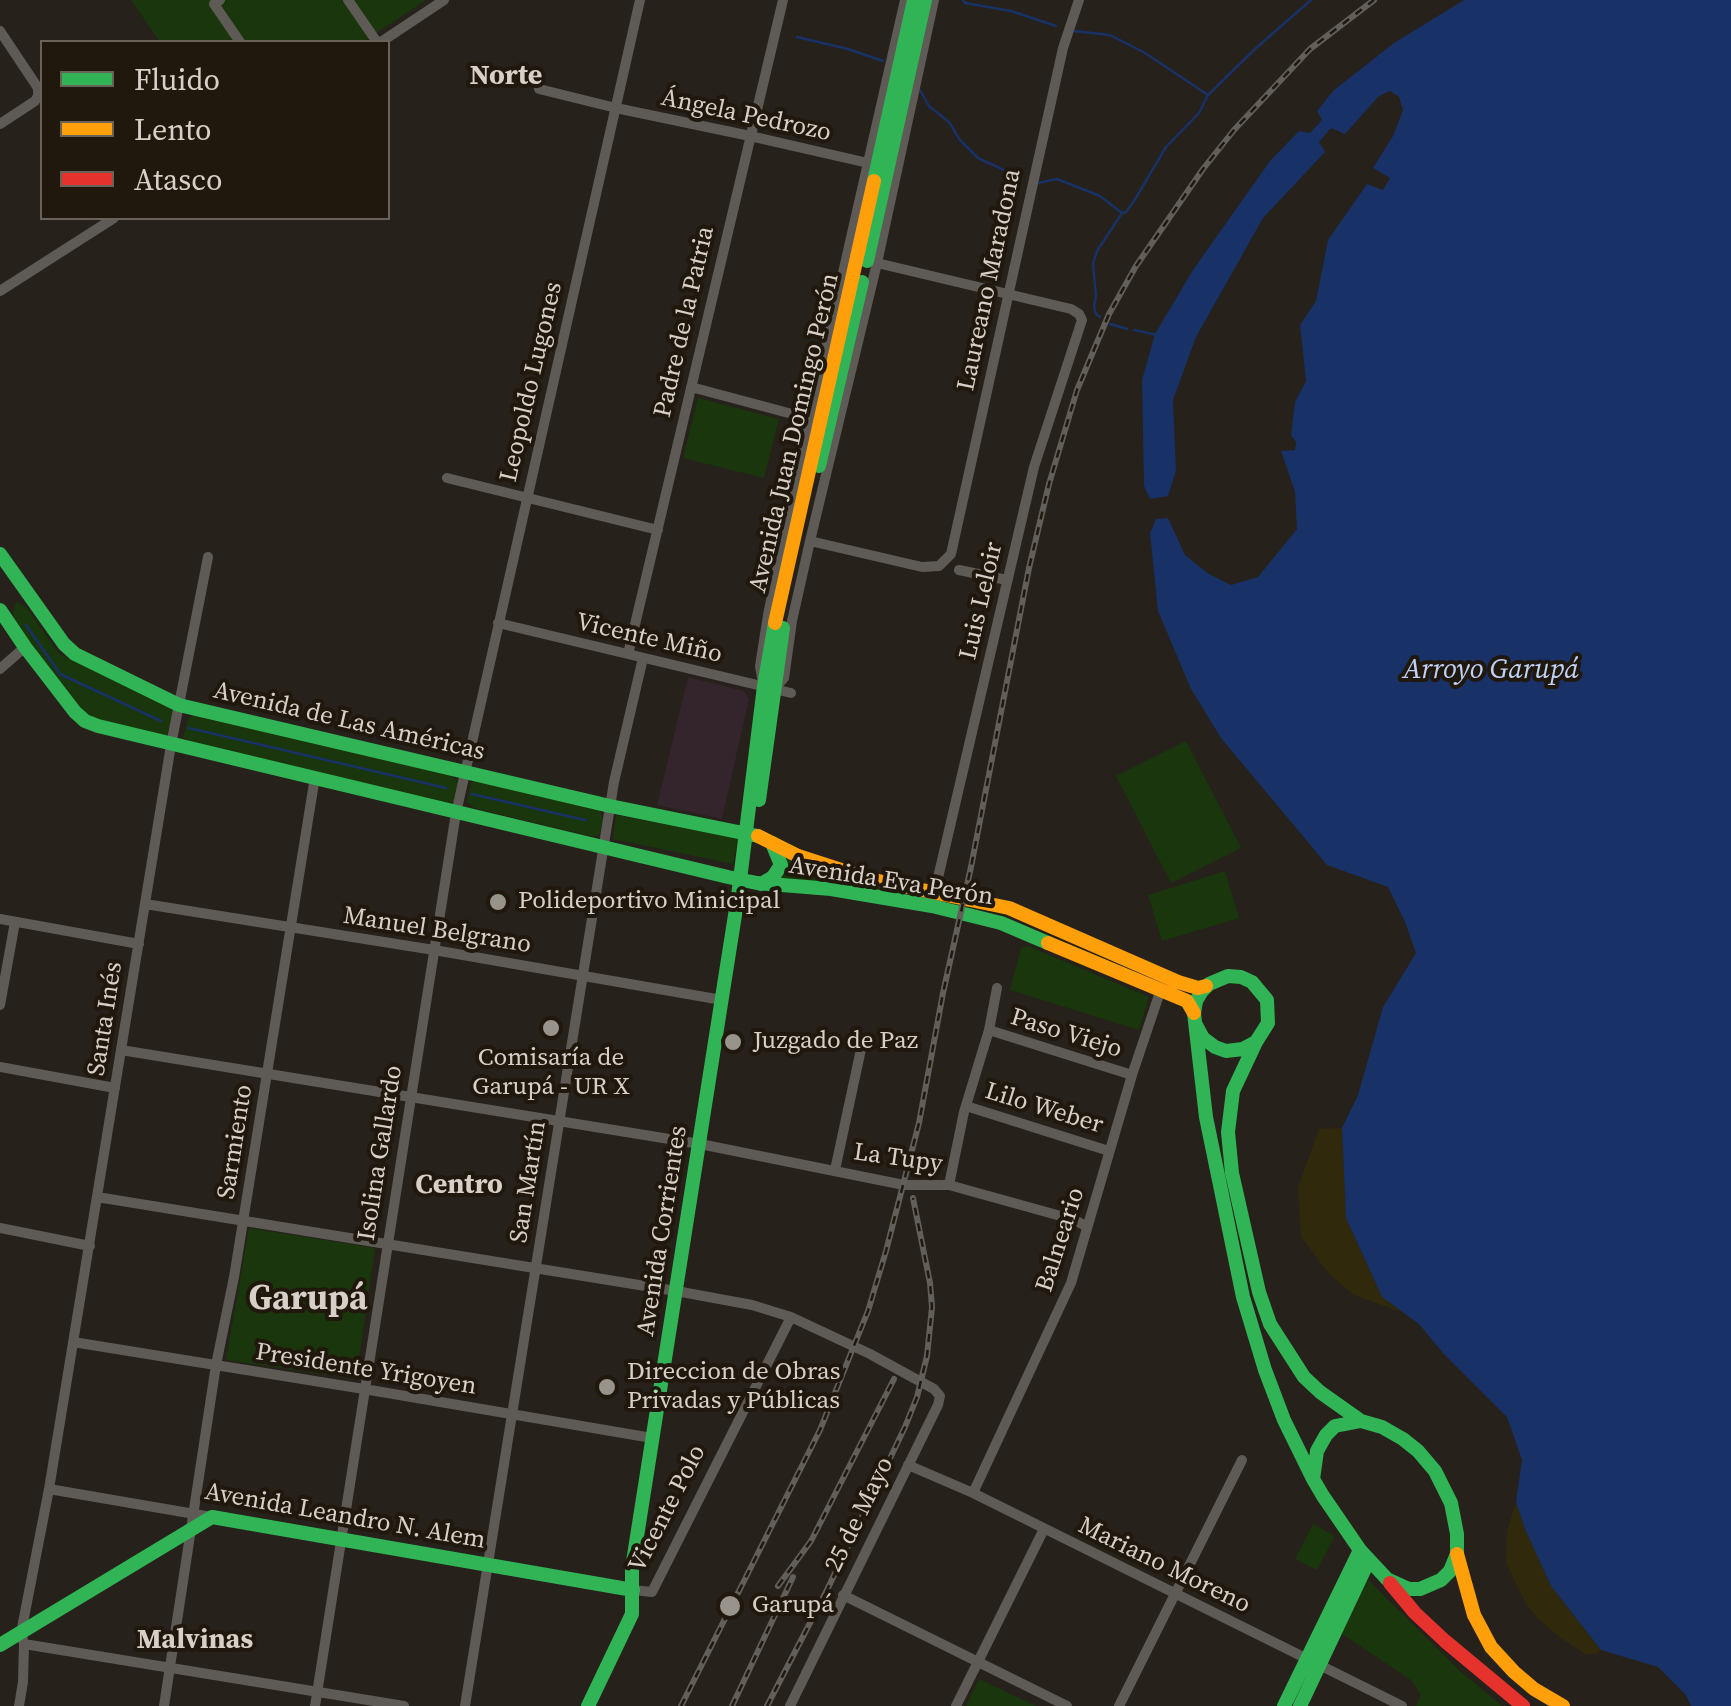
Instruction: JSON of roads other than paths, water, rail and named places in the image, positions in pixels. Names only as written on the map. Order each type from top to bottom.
[{"type":"main road","name":"Avenida Juan Domingo Perón","points":[[739,880],[750,835],[792,537],[914,0]]},
{"type":"main road","name":"Avenida Juan Domingo Perón","points":[[769,688],[924,0]]},
{"type":"main road","name":"Avenida de Las Américas","points":[[0,554],[75,654],[179,705],[464,773],[750,835]]},
{"type":"main road","points":[[0,610],[86,721],[171,745],[739,880]]},
{"type":"main road","name":"Avenida Eva Perón","points":[[750,835],[820,865],[1018,928],[1187,1001],[1195,1019]]},
{"type":"main road","points":[[761,884],[773,878],[780,865],[771,842]]},
{"type":"main road","name":"Avenida Eva Perón","points":[[739,880],[1009,908],[1178,982],[1198,988],[1206,986]]},
{"type":"main road","name":"Avenida Corrientes","points":[[633,1590],[632,1568],[739,880]]},
{"type":"main road","points":[[1523,1706],[1445,1642],[1364,1555],[1312,1479],[1284,1420],[1243,1297],[1206,1117],[1196,1001],[1206,986],[1218,979],[1228,976],[1252,982],[1267,1000],[1268,1023],[1232,1090],[1228,1132],[1232,1173],[1270,1324],[1304,1377],[1320,1392],[1361,1420],[1403,1439],[1435,1471],[1451,1503],[1457,1554],[1474,1616],[1491,1646],[1524,1680],[1563,1706]]},
{"type":"main road","points":[[1195,1019],[1208,1042],[1226,1050],[1243,1049],[1256,1042]]},
{"type":"main road","points":[[1312,1479],[1317,1452],[1326,1434],[1335,1426],[1361,1420]]},
{"type":"main road","points":[[0,1645],[22,1639],[212,1516]]},
{"type":"main road","name":"Avenida Leandro N. Alem","points":[[212,1516],[633,1590]]},
{"type":"main road","points":[[1386,1579],[1409,1589],[1429,1586],[1450,1571],[1457,1554]]},
{"type":"main road","points":[[1300,1706],[1314,1662],[1364,1555]]},
{"type":"main road","name":"Vicente Polo","points":[[588,1706],[632,1614],[633,1590]]},
{"type":"main road","points":[[1284,1706],[1314,1662]]},
{"type":"street","points":[[220,0],[214,4],[239,40]]},
{"type":"street","points":[[348,0],[378,40]]},
{"type":"street","points":[[382,40],[444,0]]},
{"type":"street","name":"Leopoldo Lugones","points":[[464,773],[640,0]]},
{"type":"street","name":"Padre de la Patria","points":[[628,654],[783,0]]},
{"type":"street","points":[[905,0],[768,614],[760,666],[769,688],[784,678],[792,621],[934,0]]},
{"type":"street","name":"Laureano Maradona","points":[[810,541],[922,567],[940,566],[950,554],[1062,48],[1079,0]]},
{"type":"street","points":[[0,31],[38,88],[38,96],[0,124]]},
{"type":"street","name":"Ángela Pedrozo","points":[[540,89],[868,163]]},
{"type":"street","points":[[0,291],[111,220]]},
{"type":"street","points":[[876,263],[1008,294]]},
{"type":"street","name":"Luis Leloir","points":[[932,900],[1034,467],[1082,320],[1071,309],[1008,294]]},
{"type":"street","points":[[691,387],[811,418]]},
{"type":"street","points":[[447,478],[658,530]]},
{"type":"street","name":"Santa Inés","points":[[19,1706],[22,1639],[171,745],[208,557]]},
{"type":"street","points":[[959,570],[1007,580]]},
{"type":"street","name":"Vicente Miño","points":[[498,623],[792,693]]},
{"type":"street","points":[[0,669],[25,647]]},
{"type":"street","points":[[610,806],[643,658]]},
{"type":"street","name":"Isolina Gallardo","points":[[315,1706],[464,773]]},
{"type":"street","name":"Sarmiento","points":[[164,1706],[216,1365],[316,777]]},
{"type":"street","name":"San Martín","points":[[465,1706],[610,806]]},
{"type":"street","name":"Manuel Belgrano","points":[[145,904],[722,1000]]},
{"type":"street","points":[[0,919],[138,944]]},
{"type":"street","points":[[0,1004],[15,922]]},
{"type":"street","points":[[949,1185],[998,988]]},
{"type":"street","name":"Balneario","points":[[973,1494],[1071,1283],[1161,989]]},
{"type":"street","name":"Paso Viejo","points":[[988,1030],[1132,1075]]},
{"type":"street","points":[[835,1170],[863,1040]]},
{"type":"street","name":"La Tupy","points":[[122,1050],[700,1144],[904,1185],[949,1185],[1075,1220],[1087,1227]]},
{"type":"street","points":[[0,1067],[115,1088]]},
{"type":"street","name":"Lilo Weber","points":[[966,1106],[1109,1151]]},
{"type":"street","points":[[97,1197],[676,1291],[752,1305],[791,1317]]},
{"type":"street","points":[[0,1228],[90,1246]]},
{"type":"street","name":"25 de Mayo","points":[[790,1706],[940,1396],[897,1368],[791,1317]]},
{"type":"street","name":"Vicente Polo","points":[[633,1590],[652,1592],[791,1317]]},
{"type":"street","name":"Presidente Yrigoyen","points":[[74,1342],[652,1438]]},
{"type":"street","points":[[1119,1706],[1242,1460]]},
{"type":"street","name":"Mariano Moreno","points":[[908,1464],[1402,1706]]},
{"type":"street","name":"Avenida Leandro N. Alem","points":[[50,1489],[212,1516]]},
{"type":"street","points":[[956,1706],[1044,1529]]},
{"type":"street","points":[[843,1595],[1067,1706]]},
{"type":"street","points":[[22,1639],[170,1669],[404,1706]]},
{"type":"water","name":"Arroyo Garupá","points":[[1464,0],[1731,0],[1731,1706],[1691,1706],[1686,1695],[1658,1667],[1601,1650],[1551,1586],[1525,1529],[1516,1502],[1522,1460],[1507,1417],[1419,1324],[1382,1297],[1346,1218],[1342,1128],[1358,1095],[1383,1007],[1416,953],[1388,887],[1327,865],[1221,738],[1191,689],[1158,611],[1150,533],[1156,519],[1168,518],[1185,555],[1231,585],[1258,577],[1297,529],[1295,492],[1281,451],[1295,450],[1296,442],[1291,435],[1295,402],[1306,381],[1300,325],[1316,301],[1328,240],[1367,184],[1383,190],[1390,178],[1373,168],[1393,136],[1403,110],[1399,97],[1390,91],[1379,96],[1345,134],[1331,128],[1319,142],[1325,152],[1263,218],[1196,337],[1173,400],[1176,471],[1168,496],[1150,499],[1144,486],[1142,380],[1155,334],[1193,270],[1270,161],[1299,131],[1310,133],[1322,120],[1317,111],[1334,90],[1394,43]]},
{"type":"waterway","points":[[963,0],[1056,26]]},
{"type":"waterway","points":[[1122,213],[1134,201],[1166,147],[1199,113],[1208,95],[1311,0]]},
{"type":"waterway","points":[[1074,31],[1110,35],[1208,95]]},
{"type":"waterway","points":[[797,37],[883,61]]},
{"type":"waterway","points":[[920,90],[929,106],[949,122],[978,158],[1021,178]]},
{"type":"waterway","points":[[1038,183],[1057,179],[1100,196],[1122,213],[1093,264],[1094,306],[1100,317]]},
{"type":"waterway","points":[[1110,324],[1127,329]]},
{"type":"waterway","points":[[1134,330],[1157,335]]},
{"type":"waterway","points":[[26,625],[60,674],[161,721]]},
{"type":"waterway","points":[[189,728],[446,788]]},
{"type":"waterway","points":[[472,794],[585,820]]},
{"type":"railway","points":[[681,1706],[820,1430],[868,1311],[919,1123],[1029,568],[1077,390],[1109,314],[1136,266],[1203,169],[1310,49],[1374,0]]},
{"type":"railway","points":[[767,1706],[826,1592],[917,1397],[927,1356],[932,1307],[913,1198]]},
{"type":"railway","points":[[778,1586],[811,1541],[894,1379]]},
{"type":"railway","points":[[732,1706],[793,1577]]},
{"type":"place","name":"Polideportivo Minicipal","points":[[498,902]]},
{"type":"place","name":"Comisaría de Garupá - UR X","points":[[551,1028]]},
{"type":"place","name":"Juzgado de Paz","points":[[733,1042]]},
{"type":"place","name":"Direccion de Obras Privadas y Públicas","points":[[607,1387]]},
{"type":"place","name":"Garupá","points":[[730,1606]]},
{"type":"district","name":"Norte","points":[[506,77]]},
{"type":"district","name":"Centro","points":[[459,1186]]},
{"type":"district","name":"Garupá","points":[[308,1300]]},
{"type":"district","name":"Malvinas","points":[[195,1641]]}]
